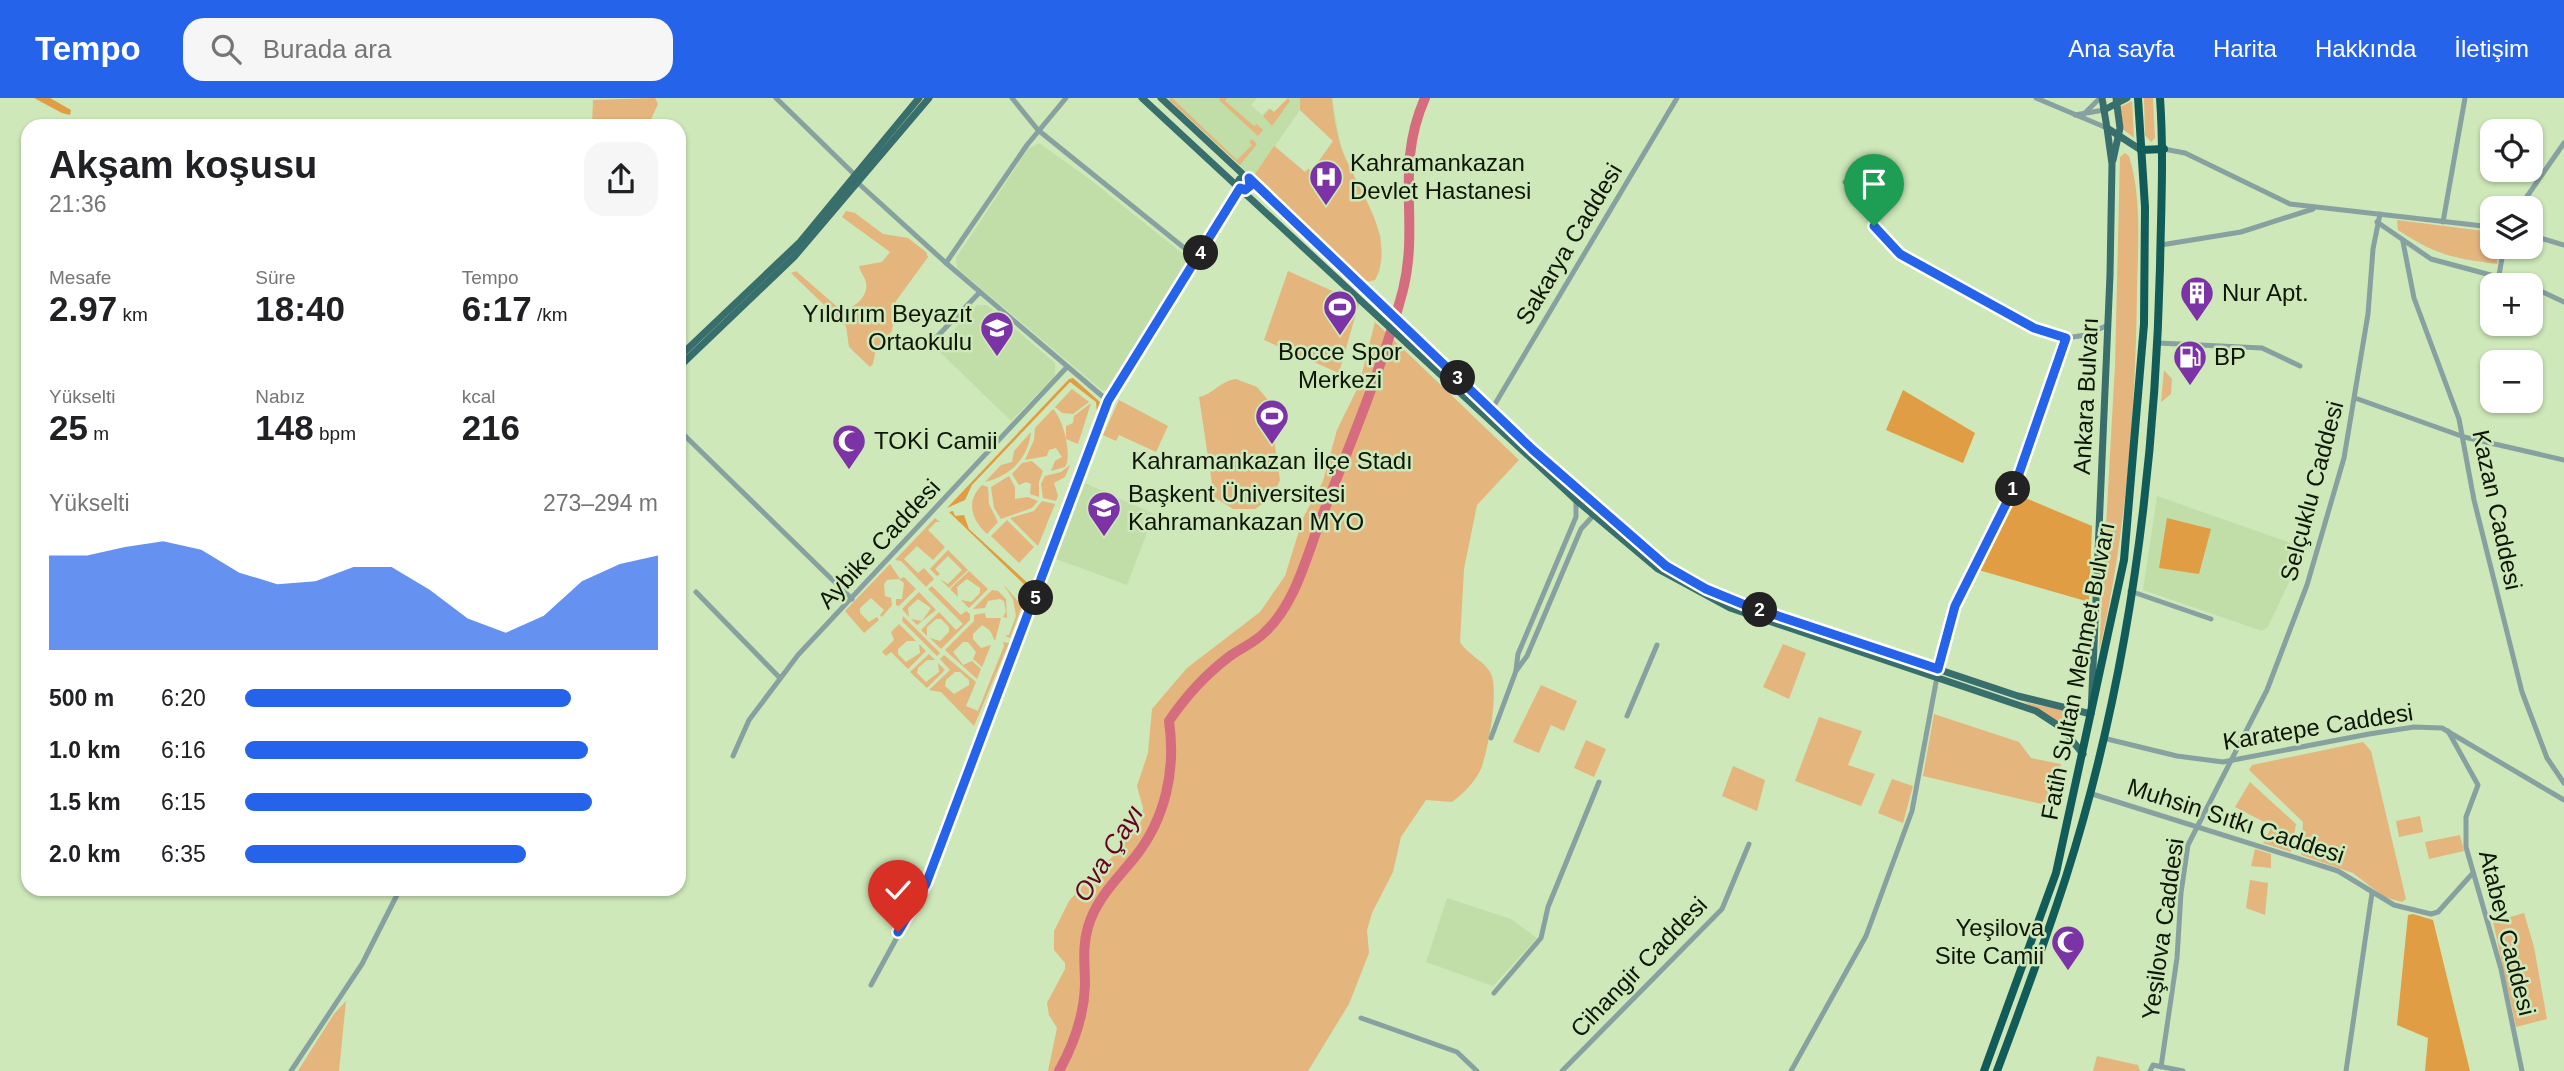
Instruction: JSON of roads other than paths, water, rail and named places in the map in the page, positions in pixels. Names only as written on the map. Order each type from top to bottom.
[{"type":"highway","name":"Fatih Sultan Mehmet Bulvarı","points":[[1984,1071],[2056,873],[2124,560],[2141,378],[2145,263],[2138,98]]},
{"type":"highway","name":"Fatih Sultan Mehmet Bulvarı","points":[[1997,1071],[2066,876],[2089,793],[2130,591],[2158,343],[2164,149],[2160,98]]},
{"type":"highway","points":[[2141,150],[2164,149]]},
{"type":"main road","points":[[686,360],[794,257],[919,98]]},
{"type":"main road","points":[[686,350],[789,252],[929,98]]},
{"type":"main road","points":[[1142,98],[1593,516],[1658,569],[1715,602],[1938,673],[2039,703],[2091,714]]},
{"type":"main road","points":[[1161,98],[1633,540],[1690,581],[1745,605],[1938,673],[2043,715],[2062,728],[2083,754]]},
{"type":"main road","name":"Ankara Bulvarı","points":[[2091,714],[2109,324],[2112,164],[2101,98]]},
{"type":"main road","points":[[2104,110],[2127,98]]},
{"type":"main road","name":"Ankara Bulvarı","points":[[2112,164],[2120,134],[2117,101]]},
{"type":"main road","points":[[2107,128],[2141,150]]},
{"type":"main road","points":[[1240,188],[1249,188],[1249,178]]},
{"type":"street","points":[[776,98],[946,263],[1108,401]]},
{"type":"street","points":[[1012,98],[1038,130],[1198,259]]},
{"type":"street","points":[[946,263],[1038,130],[1066,98]]},
{"type":"street","name":"Sakarya Caddesi","points":[[1492,409],[1676,98]]},
{"type":"street","points":[[2036,98],[2107,128]]},
{"type":"street","points":[[2084,113],[2101,98]]},
{"type":"street","points":[[2443,222],[2465,98]]},
{"type":"street","points":[[2075,115],[2104,110]]},
{"type":"street","points":[[2527,196],[2564,144]]},
{"type":"street","points":[[2164,149],[2185,153],[2290,204],[2480,226]]},
{"type":"street","points":[[1845,182],[1882,237],[1900,254],[2034,328],[2066,338],[2086,335],[2109,324]]},
{"type":"street","points":[[871,985],[926,884],[1108,401],[1240,188]]},
{"type":"street","points":[[2161,245],[2241,232],[2316,208]]},
{"type":"street","name":"Selçuklu Caddesi","points":[[2228,762],[2267,690],[2307,584],[2344,458],[2370,304],[2380,214]]},
{"type":"street","points":[[2377,222],[2421,254],[2447,265],[2489,273]]},
{"type":"street","points":[[2543,239],[2564,245]]},
{"type":"street","name":"Kazan Caddesi","points":[[2403,242],[2414,298],[2442,366],[2464,437],[2474,500],[2522,692],[2547,758],[2564,783]]},
{"type":"street","points":[[928,346],[980,292]]},
{"type":"street","points":[[2543,292],[2564,302]]},
{"type":"street","points":[[1791,1071],[1866,936],[1916,797],[1938,673],[1955,606],[2014,488],[2066,338]]},
{"type":"street","points":[[2158,343],[2262,348],[2300,366]]},
{"type":"street","name":"Aybike Caddesi","points":[[733,756],[749,720],[779,677],[1067,367]]},
{"type":"street","points":[[2355,398],[2464,437],[2564,460]]},
{"type":"street","points":[[686,437],[852,599]]},
{"type":"street","points":[[1491,738],[1516,671],[1518,654],[1576,517],[1576,500]]},
{"type":"street","points":[[1516,671],[1527,656],[1581,529],[1593,516]]},
{"type":"street","points":[[2130,591],[2211,619]]},
{"type":"street","points":[[696,592],[779,677]]},
{"type":"street","points":[[1627,716],[1657,645]]},
{"type":"street","name":"Karatepe Caddesi","points":[[2102,738],[2178,756],[2228,762],[2396,729],[2447,729],[2564,800]]},
{"type":"street","name":"Atabey Caddesi","points":[[2447,729],[2478,785],[2465,828],[2472,874],[2501,969],[2522,1071]]},
{"type":"street","name":"Yeşilova Caddesi","points":[[2161,1067],[2178,958],[2182,885],[2188,845],[2228,762]]},
{"type":"street","points":[[1494,993],[1541,937],[1545,914],[1599,782]]},
{"type":"street","name":"Muhsin Sıtkı Caddesi","points":[[2089,793],[2346,874],[2372,893],[2395,905],[2435,914],[2472,874]]},
{"type":"street","name":"Cihangir Caddesi","points":[[1562,1071],[1722,909],[1749,844]]},
{"type":"street","points":[[2346,1071],[2372,893]]},
{"type":"street","points":[[291,1071],[358,970],[396,896]]},
{"type":"street","points":[[1361,1018],[1457,1052],[1477,1071]]},
{"type":"street","points":[[2152,1068],[2183,1071]]},
{"type":"waterway","name":"Ova Çayı","points":[[1059,1071],[1074,1040],[1083,1008],[1084,956],[1088,927],[1096,907],[1146,842],[1161,809],[1171,757],[1169,721],[1205,678],[1230,656],[1261,636],[1285,607],[1299,579],[1365,406],[1403,290],[1408,265],[1411,148],[1425,98]]},
{"type":"place","name":"Kahramankazan Devlet Hastanesi","points":[[1326,207]]},
{"type":"place","name":"Nur Apt.","points":[[2197,323]]},
{"type":"place","name":"Bocce Spor Merkezi","points":[[1340,337]]},
{"type":"place","name":"Yıldırım Beyazıt Ortaokulu","points":[[997,358]]},
{"type":"place","name":"BP","points":[[2190,387]]},
{"type":"place","name":"Kahramankazan İlçe Stadı","points":[[1272,446]]},
{"type":"place","name":"TOKİ Camii","points":[[849,471]]},
{"type":"place","name":"Başkent Üniversitesi Kahramankazan MYO","points":[[1104,538]]},
{"type":"place","name":"Yeşilova Site Camii","points":[[2068,972]]}]
